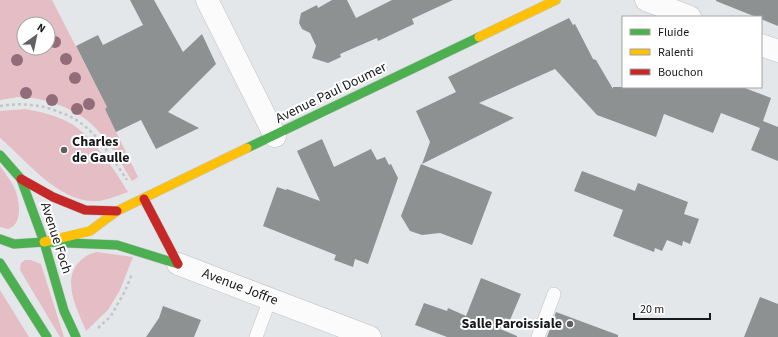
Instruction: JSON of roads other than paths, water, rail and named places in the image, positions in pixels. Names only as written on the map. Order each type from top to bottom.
[{"type":"street","points":[[207,0],[275,136]]},
{"type":"street","name":"Avenue Paul Doumer","points":[[44,242],[90,231],[117,211],[556,0]]},
{"type":"street","points":[[646,0],[687,16]]},
{"type":"street","points":[[762,45],[778,51]]},
{"type":"street","name":"Avenue Foch","points":[[0,155],[21,179],[44,242],[64,311],[76,337]]},
{"type":"street","points":[[21,179],[53,197],[85,210],[117,211]]},
{"type":"street","points":[[144,198],[178,264]]},
{"type":"street","points":[[0,239],[14,244],[44,242],[117,246],[178,264]]},
{"type":"street","points":[[0,263],[47,337]]},
{"type":"street","name":"Avenue Joffre","points":[[178,264],[370,337]]},
{"type":"lane","points":[[538,337],[554,294]]},
{"type":"lane","points":[[256,337],[270,299]]},
{"type":"place","name":"Charles de Gaulle","points":[[64,150]]},
{"type":"place","name":"Salle Paroissiale","points":[[570,324]]}]
